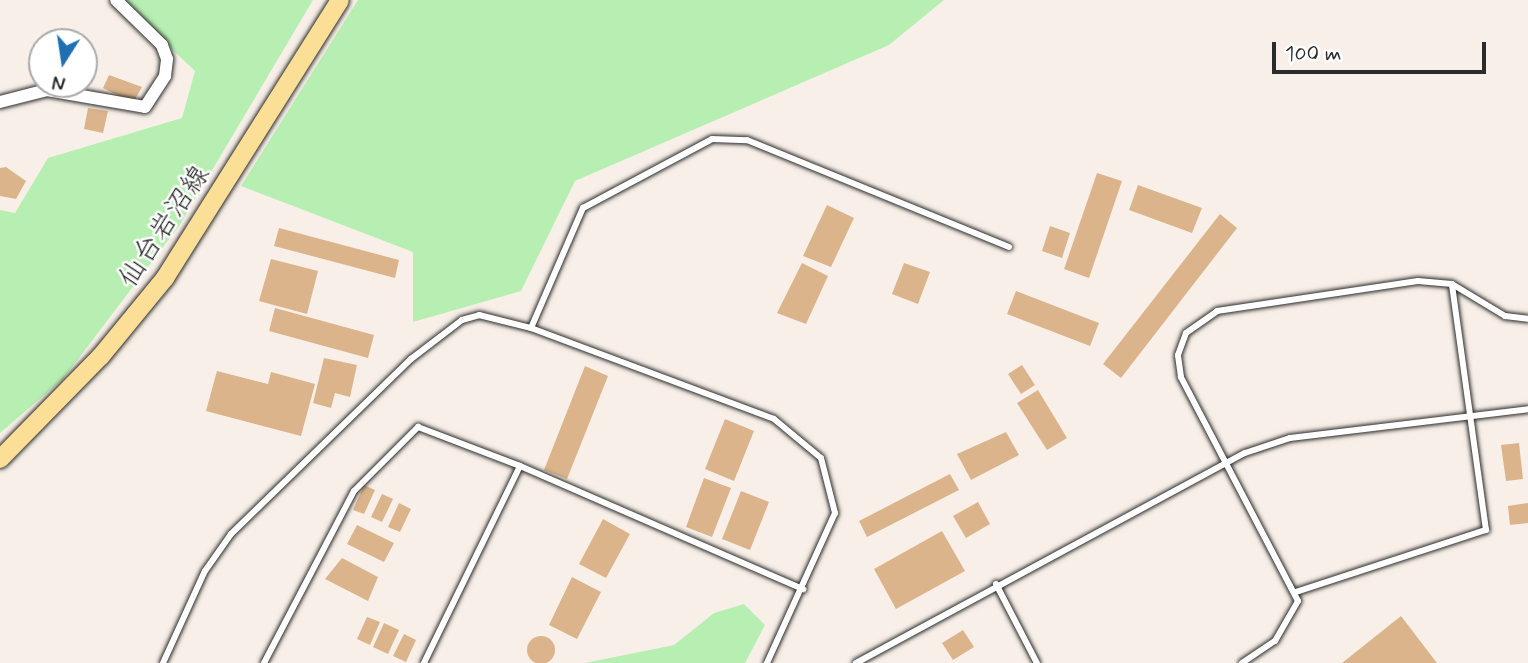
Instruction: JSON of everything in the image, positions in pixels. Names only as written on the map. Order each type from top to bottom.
[{"type":"main road","name":"仙台岩沼線","points":[[0,459],[93,365],[165,278],[340,0]]},
{"type":"street","points":[[0,102],[47,90],[145,107],[162,82],[167,60],[162,45],[116,0]]},
{"type":"lane","points":[[531,328],[583,208],[712,139],[747,141],[1009,247]]},
{"type":"lane","points":[[1242,663],[1275,641],[1293,614],[1296,592],[1177,367],[1180,343],[1195,323],[1265,302],[1418,281],[1452,284],[1505,316],[1528,319]]},
{"type":"lane","points":[[1296,592],[1486,530],[1452,284]]},
{"type":"lane","points":[[163,663],[219,548],[411,359],[453,326],[479,315],[531,328],[702,390],[802,438],[829,472],[835,513],[803,589],[767,663]]},
{"type":"lane","points":[[856,663],[996,584],[1229,463],[1290,438],[1528,409]]},
{"type":"lane","points":[[264,663],[354,491],[407,435],[418,427],[520,466],[803,589]]},
{"type":"lane","points":[[424,663],[520,466]]},
{"type":"lane","points":[[996,584],[1037,663]]},
{"type":"green space","points":[[120,0],[313,0],[179,226],[63,379],[0,433],[0,210],[15,213],[48,158],[182,118],[195,71]]},
{"type":"green space","points":[[358,0],[944,0],[889,45],[575,181],[521,291],[413,322],[413,252],[241,186]]},
{"type":"green space","points":[[744,604],[765,625],[745,663],[585,663],[674,645],[714,613]]},
{"type":"building","points":[[109,75],[142,87],[133,103],[103,88]]},
{"type":"building","points":[[88,108],[108,111],[103,133],[84,129]]},
{"type":"building","points":[[6,167],[26,181],[16,199],[0,196],[0,168]]},
{"type":"building","points":[[1097,173],[1122,181],[1089,278],[1064,269]]},
{"type":"building","points":[[1138,185],[1202,208],[1192,233],[1129,210]]},
{"type":"building","points":[[827,205],[854,218],[831,267],[803,256]]},
{"type":"building","points":[[1220,214],[1237,228],[1121,378],[1103,364]]},
{"type":"building","points":[[1050,226],[1070,233],[1062,258],[1042,251]]},
{"type":"building","points":[[279,228],[399,260],[395,278],[274,246]]},
{"type":"building","points":[[271,259],[318,271],[307,314],[259,301]]},
{"type":"building","points":[[802,263],[828,276],[806,324],[777,313]]},
{"type":"building","points":[[904,263],[930,272],[918,304],[892,294]]},
{"type":"building","points":[[1016,291],[1099,323],[1090,346],[1007,314]]},
{"type":"building","points":[[275,308],[374,335],[368,358],[269,331]]},
{"type":"building","points":[[324,358],[357,365],[350,397],[335,393],[331,408],[313,403]]},
{"type":"building","points":[[1022,365],[1035,385],[1021,394],[1008,374]]},
{"type":"building","points":[[585,366],[608,376],[567,479],[544,470]]},
{"type":"building","points":[[217,371],[268,384],[271,372],[315,384],[301,436],[206,411]]},
{"type":"building","points":[[1038,390],[1067,438],[1047,450],[1017,403]]},
{"type":"building","points":[[725,419],[754,431],[734,481],[705,469]]},
{"type":"building","points":[[1006,432],[1019,455],[971,480],[957,454]]},
{"type":"building","points":[[1519,443],[1523,479],[1506,481],[1501,445]]},
{"type":"building","points":[[950,474],[959,490],[867,537],[859,521]]},
{"type":"building","points":[[704,478],[731,488],[712,537],[686,527]]},
{"type":"building","points":[[364,485],[375,490],[364,514],[353,510]]},
{"type":"building","points":[[741,491],[769,502],[750,550],[722,539]]},
{"type":"building","points":[[382,494],[393,499],[382,522],[371,517]]},
{"type":"building","points":[[978,502],[990,524],[966,538],[953,516]]},
{"type":"building","points":[[399,503],[411,509],[400,532],[388,527]]},
{"type":"building","points":[[1528,503],[1528,523],[1510,525],[1508,506]]},
{"type":"building","points":[[603,519],[630,534],[606,578],[579,564]]},
{"type":"building","points":[[357,525],[394,543],[384,562],[347,544]]},
{"type":"building","points":[[942,531],[965,571],[896,609],[874,569]]},
{"type":"building","points":[[342,558],[378,577],[368,601],[325,579]]},
{"type":"building","points":[[572,577],[601,592],[577,639],[549,625]]},
{"type":"building","points":[[1401,616],[1437,663],[1342,663]]},
{"type":"building","points":[[367,617],[380,622],[370,645],[357,639]]},
{"type":"building","points":[[384,623],[399,630],[388,654],[373,647]]},
{"type":"building","points":[[963,630],[974,647],[953,660],[942,643]]},
{"type":"building","points":[[404,634],[416,640],[406,662],[393,656]]},
{"type":"building","points":[[541,636],[551,640],[555,650],[551,660],[541,664],[531,660],[527,650],[531,640]]}]
